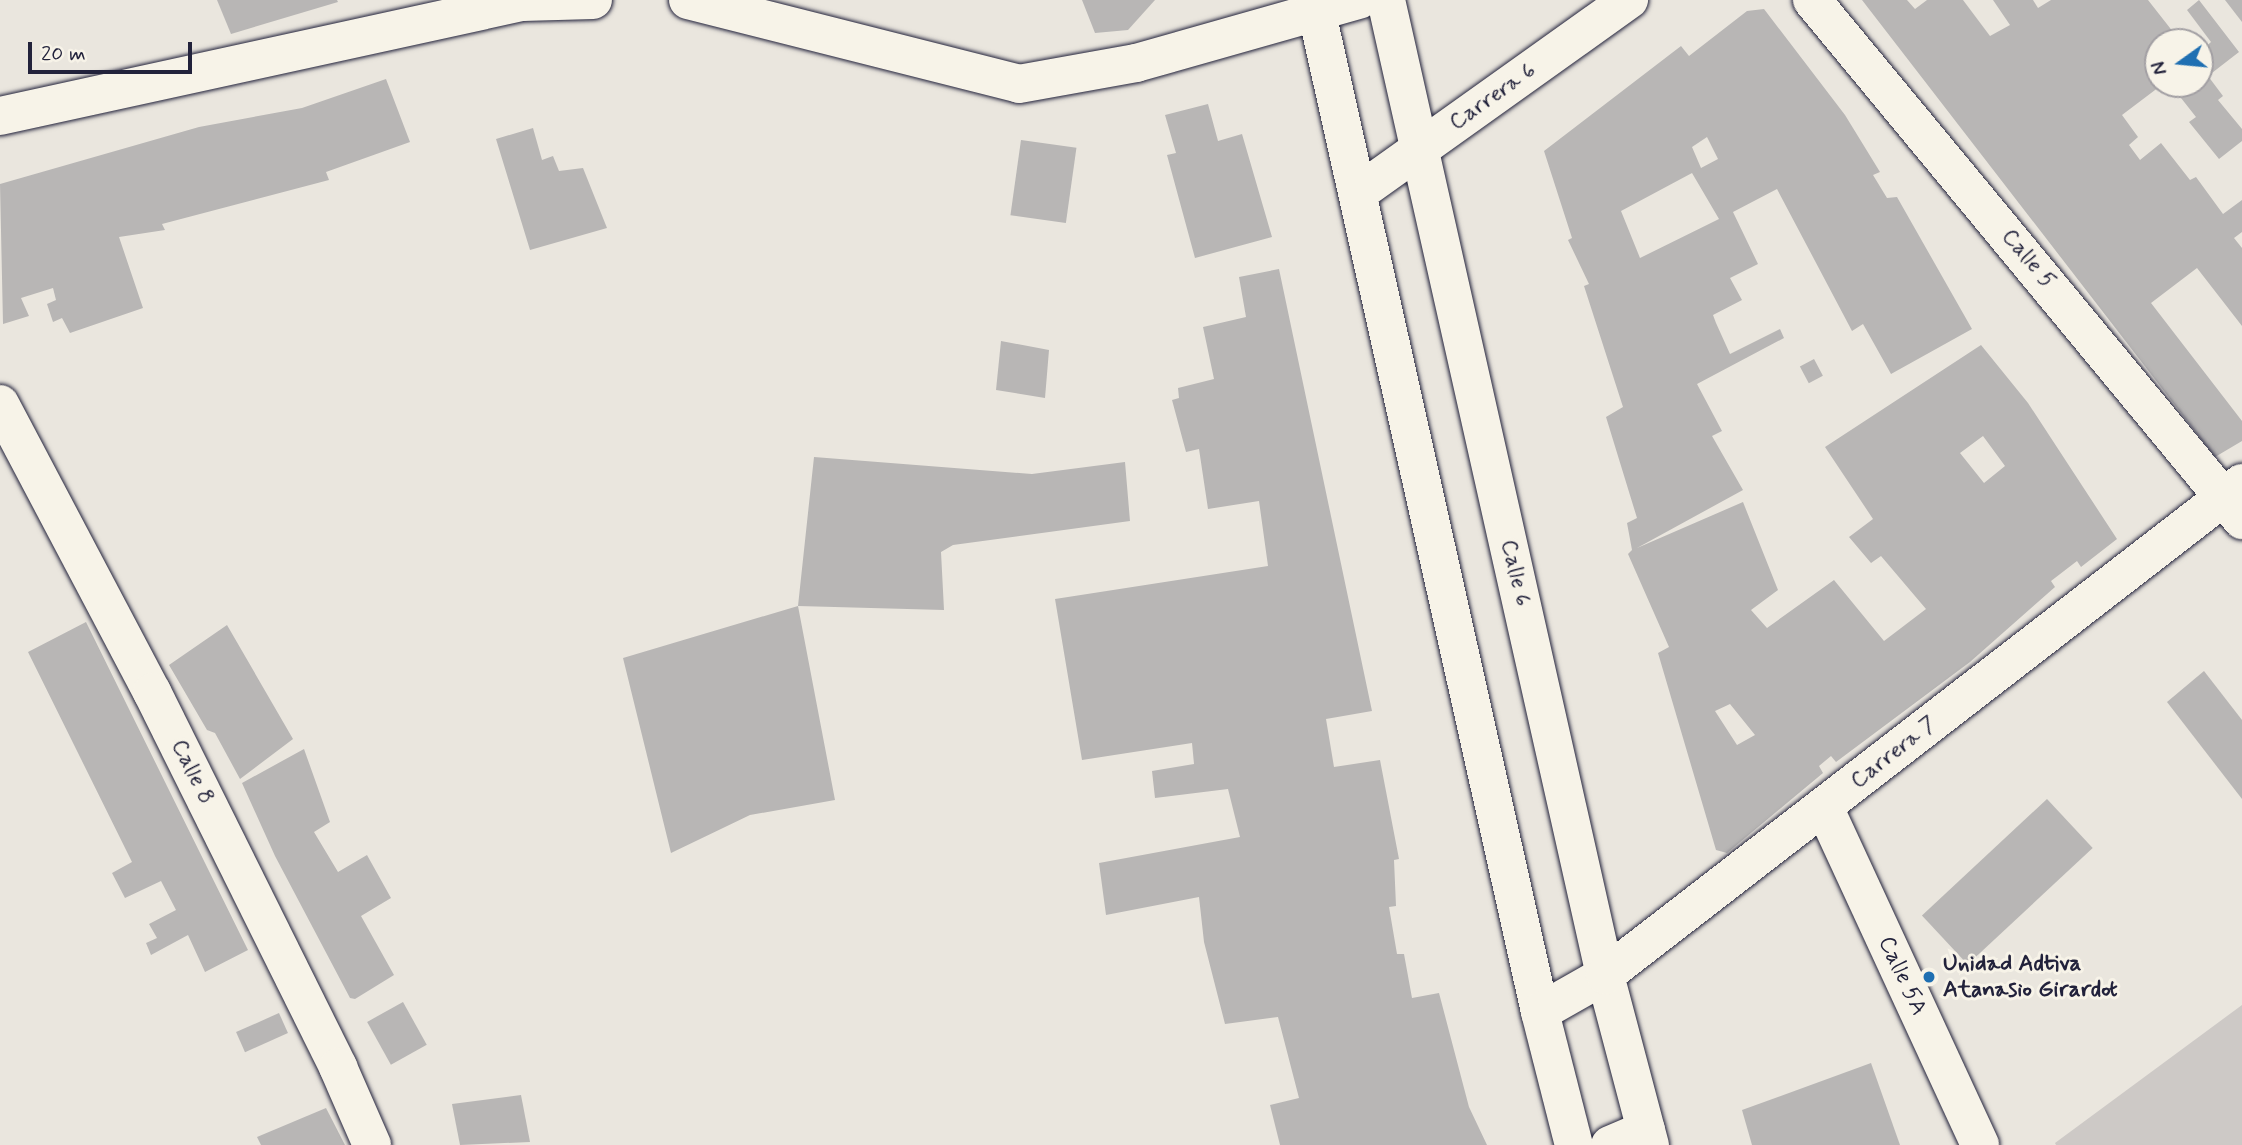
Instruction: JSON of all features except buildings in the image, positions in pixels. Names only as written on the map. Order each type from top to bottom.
[{"type":"street","points":[[0,116],[522,2],[593,0]]},
{"type":"street","points":[[688,0],[1019,84],[1136,63],[1315,6],[1359,0]]},
{"type":"street","name":"Calle 6","points":[[1386,0],[1605,975],[1648,1138]]},
{"type":"street","name":"Carrera 6","points":[[1358,193],[1629,0]]},
{"type":"street","name":"Calle 5","points":[[1812,0],[2236,500]]},
{"type":"street","points":[[1315,6],[1540,1012],[1574,1145]]},
{"type":"street","name":"Calle 8","points":[[0,404],[152,692],[338,1066],[372,1145]]},
{"type":"street","name":"Carrera 7","points":[[1540,1012],[1605,975],[1824,807],[2236,500]]},
{"type":"street","name":"Calle 5A","points":[[1824,807],[1980,1145]]},
{"type":"street","points":[[1610,1145],[1648,1138]]},
{"type":"shaded area","points":[[2242,1005],[2242,1145],[2056,1145],[2055,1143]]},
{"type":"place","name":"Unidad Adtiva Atanasio Girardot","points":[[1929,977]]}]
